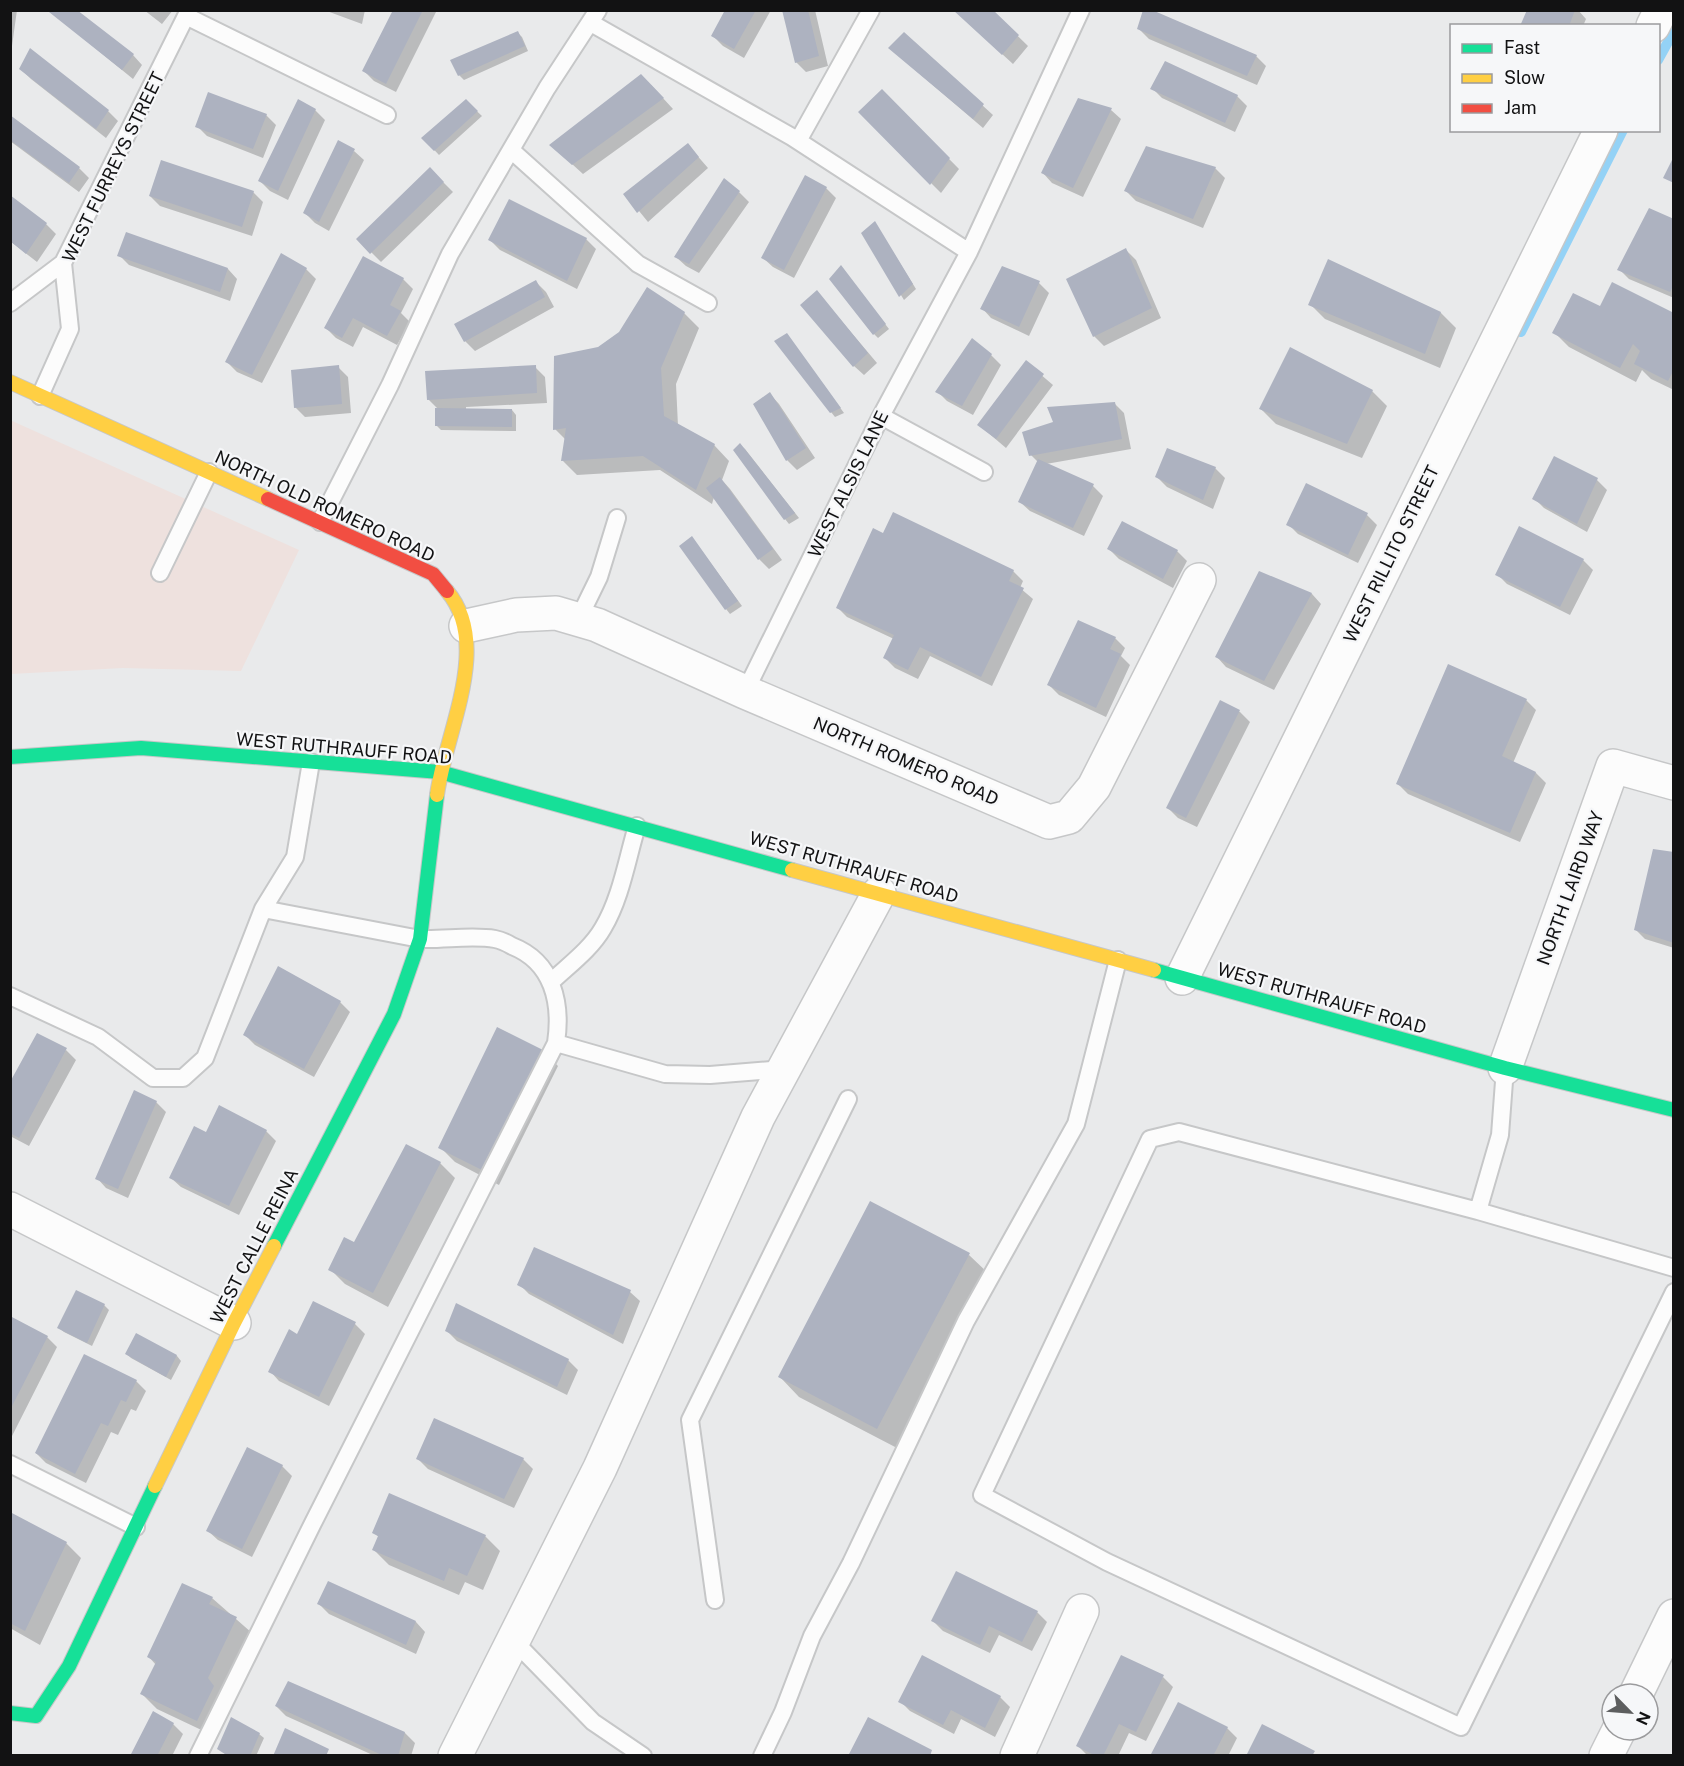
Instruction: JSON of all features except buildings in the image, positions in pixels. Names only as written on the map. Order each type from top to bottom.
[{"type":"street","points":[[1654,24],[1660,10]]},
{"type":"street","name":"WEST RILLITO STREET","points":[[1182,978],[1600,132]]},
{"type":"street","name":"NORTH OLD ROMERO ROAD","points":[[10,382],[433,574],[455,600],[466,626],[465,683],[440,772]]},
{"type":"street","name":"NORTH ROMERO ROAD","points":[[745,692],[1048,822],[1069,817],[1094,787],[1199,580]]},
{"type":"street","points":[[466,626],[516,615],[556,613],[597,625],[745,692]]},
{"type":"street","name":"WEST RUTHRAUFF ROAD","points":[[10,757],[141,748],[440,772],[1505,1068],[1674,1110]]},
{"type":"street","name":"NORTH LAIRD WAY","points":[[1505,1068],[1613,766],[1674,783]]},
{"type":"street","name":"WEST CALLE REINA","points":[[10,1713],[36,1716],[69,1666],[234,1323],[394,1014],[420,939],[440,772]]},
{"type":"street","points":[[455,1755],[600,1468],[758,1117],[879,893]]},
{"type":"street","points":[[10,1209],[234,1323]]},
{"type":"street","points":[[1017,1755],[1082,1611]]},
{"type":"street","points":[[1642,1682],[1674,1616]]},
{"type":"lane","points":[[798,141],[871,10]]},
{"type":"lane","name":"WEST ALSIS LANE","points":[[745,692],[881,416],[969,252],[1081,10]]},
{"type":"lane","points":[[188,13],[387,115]]},
{"type":"lane","name":"WEST FURREYS STREET","points":[[40,396],[70,329],[63,263],[188,13]]},
{"type":"lane","points":[[320,522],[390,386],[450,254],[547,88],[594,17],[798,141],[969,252]]},
{"type":"lane","points":[[512,150],[638,264],[708,303]]},
{"type":"lane","points":[[10,303],[63,263]]},
{"type":"lane","points":[[881,416],[984,472]]},
{"type":"lane","points":[[160,573],[209,472]]},
{"type":"lane","points":[[578,620],[599,577],[617,518]]},
{"type":"lane","points":[[10,996],[98,1037],[153,1078],[183,1078],[205,1058],[263,909],[296,857],[311,762]]},
{"type":"lane","points":[[551,982],[603,930],[614,907],[637,826]]},
{"type":"lane","points":[[198,1755],[556,1043],[559,1026],[558,1004],[551,982],[539,963],[520,949],[497,939],[420,939],[263,909]]},
{"type":"lane","points":[[762,1755],[783,1712],[812,1636],[851,1563],[966,1321],[1076,1124],[1118,960]]},
{"type":"lane","points":[[556,1043],[665,1074],[710,1075],[784,1069]]},
{"type":"lane","points":[[1478,1211],[1500,1135],[1505,1068]]},
{"type":"lane","points":[[715,1600],[690,1420],[848,1099]]},
{"type":"lane","points":[[1674,1268],[1478,1211],[1179,1132],[1150,1139],[982,1495],[1107,1562],[1461,1727],[1674,1292]]},
{"type":"lane","points":[[10,1464],[136,1527]]},
{"type":"lane","points":[[514,1641],[593,1722],[643,1755]]},
{"type":"shaded area","points":[[10,420],[299,550],[241,671],[123,668],[11,674]]},
{"type":"waterway","points":[[1660,56],[1674,31]]},
{"type":"waterway","points":[[1521,332],[1622,132]]},
{"type":"traffic: fast","points":[[10,757],[141,748],[440,772],[792,870]]},
{"type":"traffic: fast","points":[[274,1246],[394,1014],[420,939],[437,795]]},
{"type":"traffic: fast","points":[[1154,970],[1505,1068],[1674,1110]]},
{"type":"traffic: fast","points":[[10,1713],[36,1716],[69,1666],[155,1486]]},
{"type":"traffic: slow","points":[[10,382],[268,499]]},
{"type":"traffic: slow","points":[[437,795],[462,690],[466,663],[466,637],[460,613],[447,591]]},
{"type":"traffic: slow","points":[[792,870],[1154,970]]},
{"type":"traffic: slow","points":[[155,1486],[274,1246]]},
{"type":"traffic: jam","points":[[268,499],[433,574],[447,591]]}]
